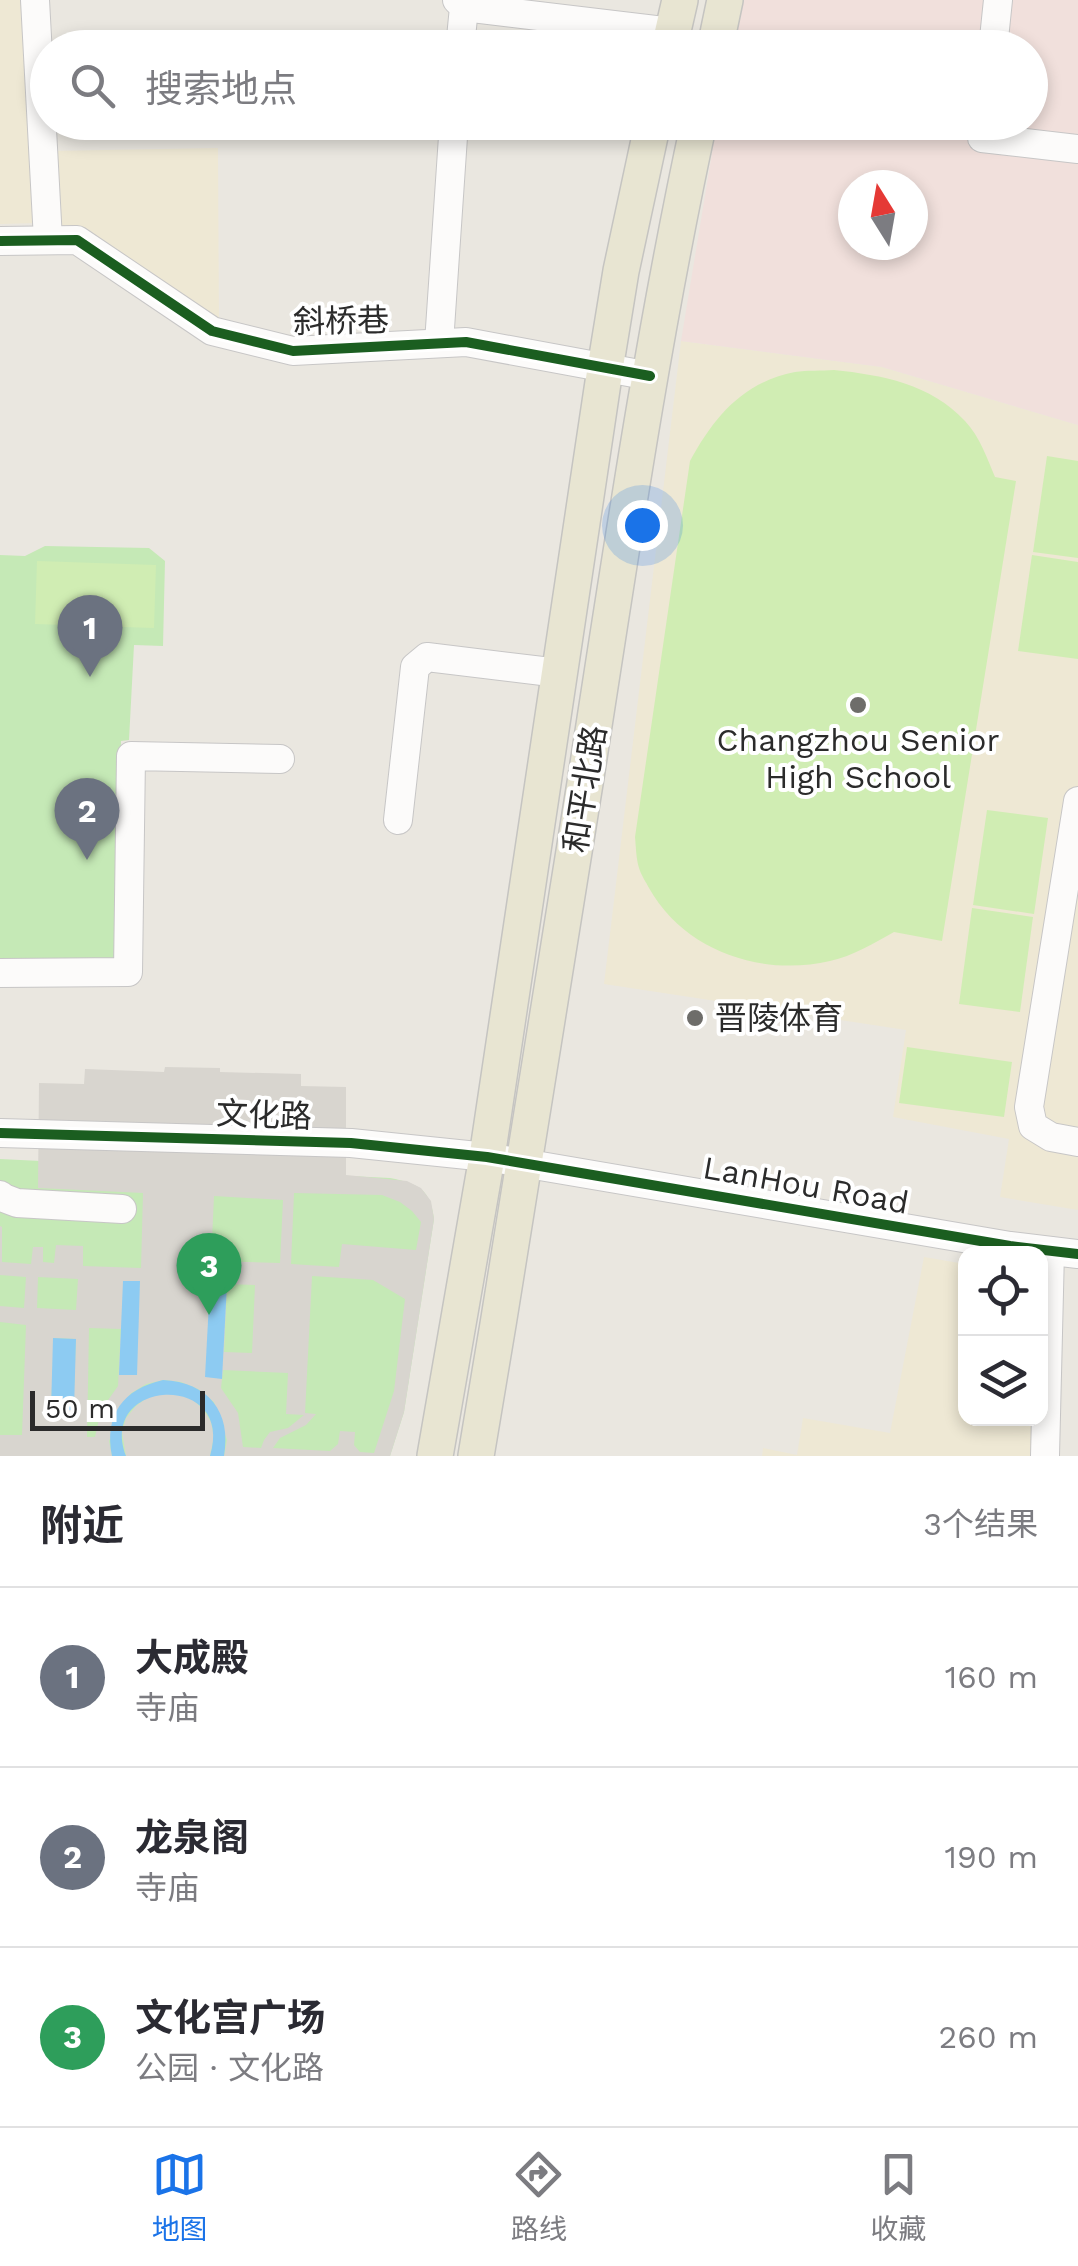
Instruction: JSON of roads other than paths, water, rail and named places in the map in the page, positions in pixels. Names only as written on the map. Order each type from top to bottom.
[{"type":"main road","points":[[719,30],[725,0]]},
{"type":"main road","name":"和平北路","points":[[435,1456],[487,1157],[605,369],[649,140]]},
{"type":"main road","name":"和平北路","points":[[476,1456],[650,376],[695,140]]},
{"type":"street","points":[[35,0],[37,30]]},
{"type":"street","points":[[995,30],[998,0]]},
{"type":"street","points":[[460,30],[460,4],[674,26]]},
{"type":"street","points":[[43,140],[48,240]]},
{"type":"street","points":[[439,343],[453,140]]},
{"type":"street","points":[[1001,140],[1078,148]]},
{"type":"street","name":"斜桥巷","points":[[0,241],[77,240],[212,331],[293,350],[466,342],[650,376]]},
{"type":"street","points":[[398,820],[414,666],[427,657],[559,674]]},
{"type":"street","points":[[0,972],[128,972],[131,756],[280,759]]},
{"type":"street","points":[[1078,802],[1029,1107],[1033,1126],[1051,1138],[1078,1142]]},
{"type":"street","name":"文化路","points":[[0,1133],[346,1143],[525,1164]]},
{"type":"street","name":"LanHou Road","points":[[525,1164],[1064,1253]]},
{"type":"street","points":[[0,1195],[18,1203],[122,1209]]},
{"type":"street","points":[[1044,1456],[1064,1253]]},
{"type":"water","points":[[123,1281],[140,1281],[137,1375],[119,1375]]},
{"type":"water","points":[[210,1284],[227,1284],[222,1379],[205,1377]]},
{"type":"water","points":[[53,1338],[76,1339],[74,1410],[51,1410]]},
{"type":"water","points":[[163,1380],[193,1387],[213,1402],[224,1426],[224,1456],[210,1456],[213,1429],[204,1409],[187,1398],[167,1395],[147,1399],[131,1411],[122,1430],[126,1456],[112,1456],[111,1428],[120,1406],[137,1390]]},
{"type":"place","name":"大成殿","points":[[90,677]]},
{"type":"place","name":"Changzhou Senior High School","points":[[858,705]]},
{"type":"place","name":"龙泉阁","points":[[87,860]]},
{"type":"place","name":"晋陵体育","points":[[695,1018]]},
{"type":"place","name":"文化宫广场","points":[[209,1315]]}]
